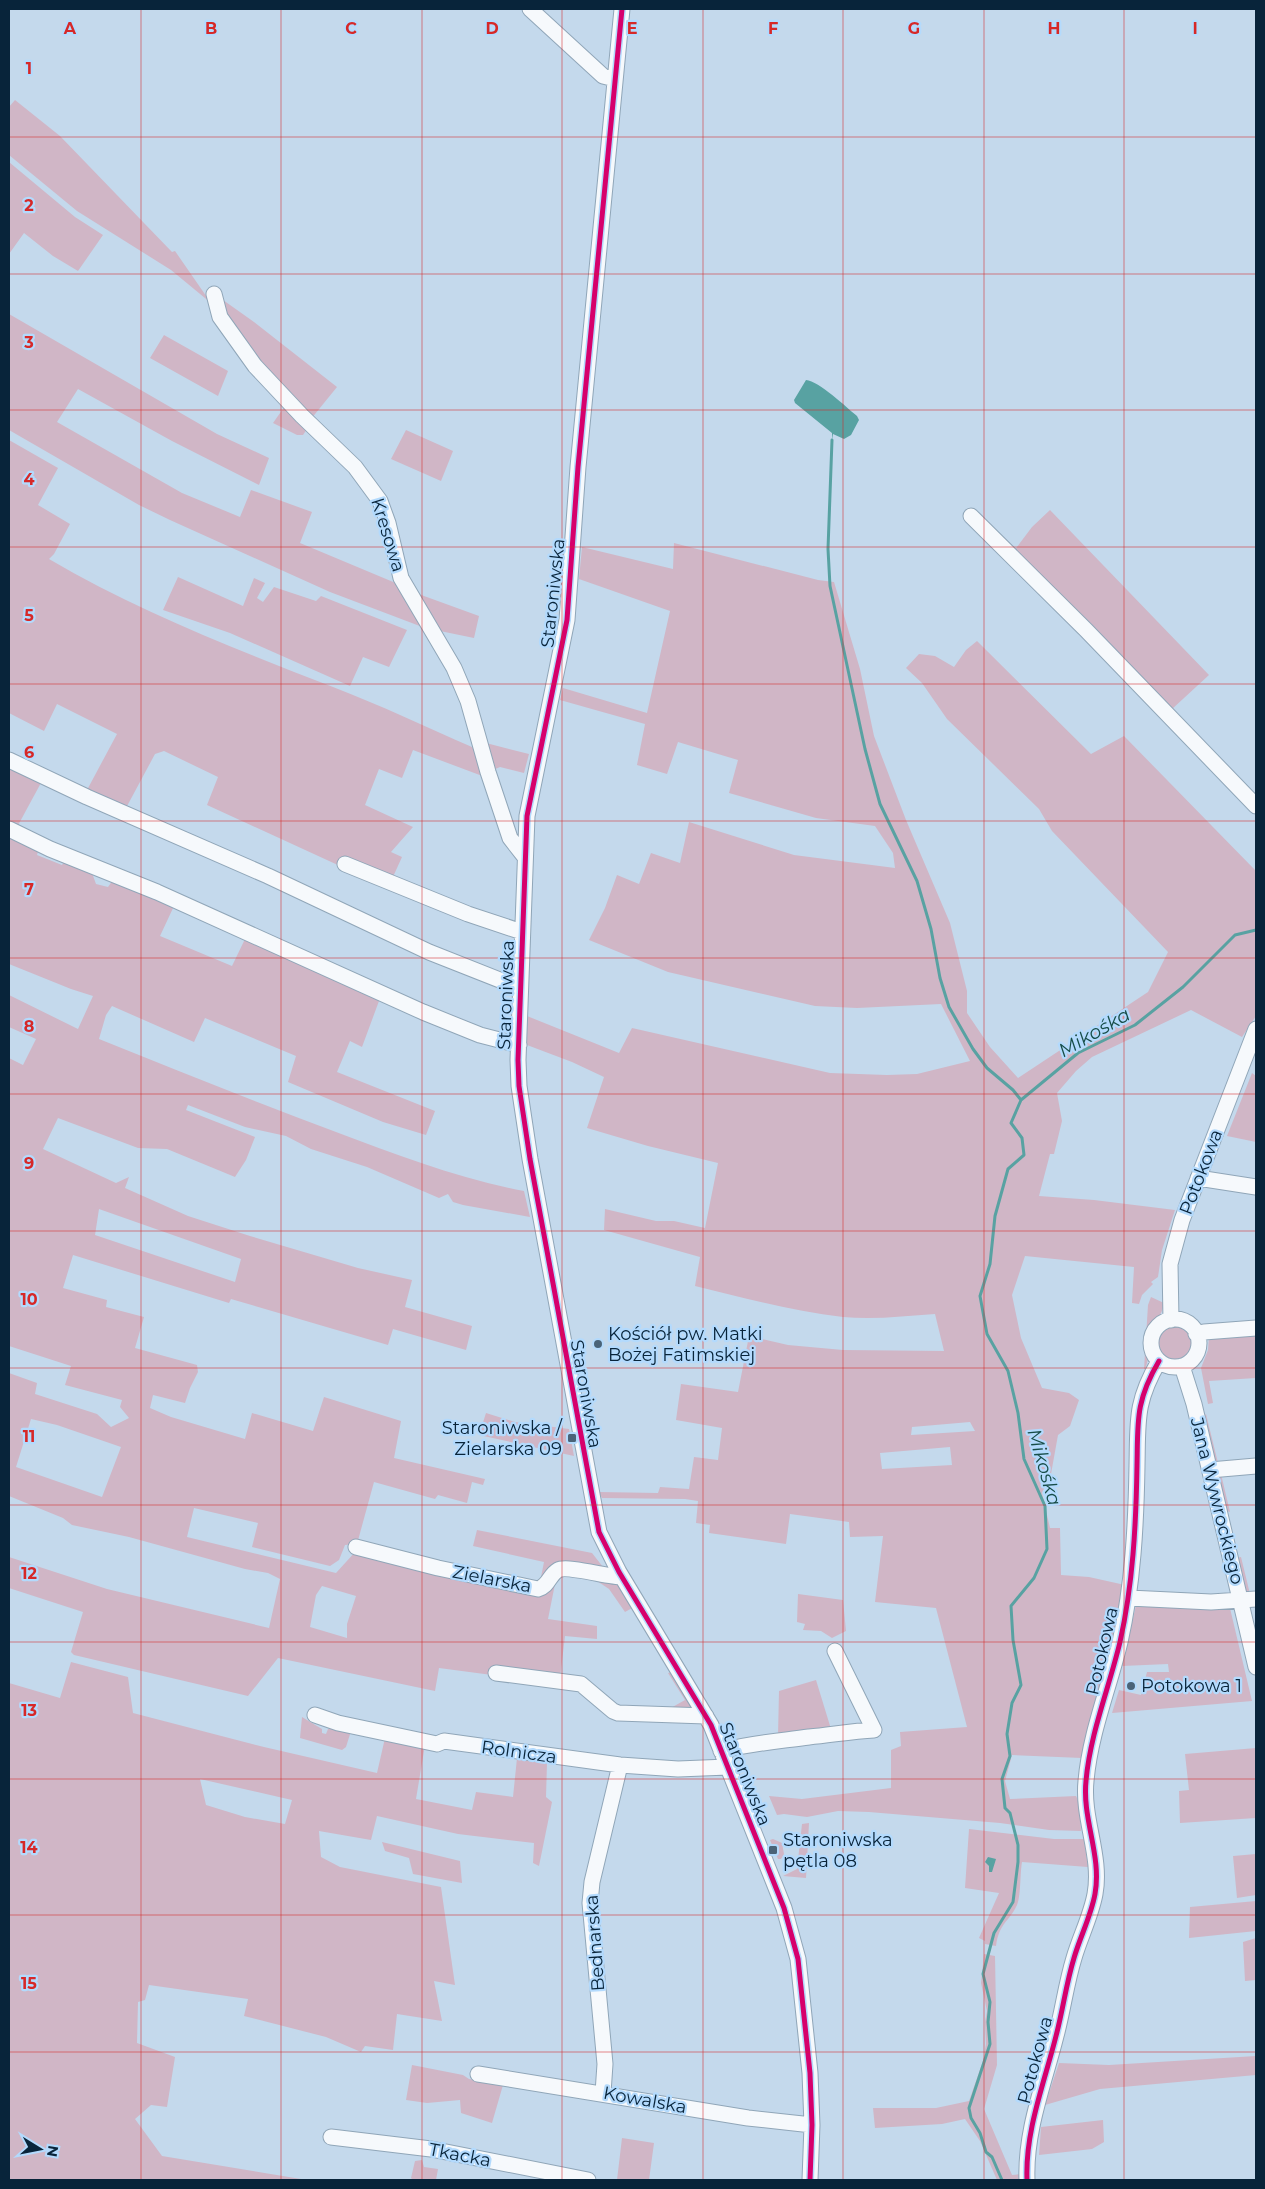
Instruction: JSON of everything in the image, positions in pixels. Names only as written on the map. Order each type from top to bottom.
[{"type":"street","points":[[530,9],[603,76],[615,79]]},
{"type":"street","name":"Staroniwska","points":[[622,9],[574,511],[566,623],[527,816],[520,988],[519,1086],[524,1129],[599,1532],[622,1577],[706,1716],[771,1871],[793,1934],[802,1988],[810,2073],[812,2125],[810,2180]]},
{"type":"street","name":"Kresowa","points":[[214,294],[220,317],[255,366],[296,410],[355,467],[380,501],[388,523],[401,578],[443,647],[463,689],[510,838],[524,856]]},
{"type":"street","points":[[971,516],[1086,630],[1256,806]]},
{"type":"street","points":[[9,760],[87,798],[268,876],[429,952],[520,988]]},
{"type":"street","points":[[501,813],[527,816]]},
{"type":"street","points":[[9,829],[50,849],[157,892],[423,1012],[480,1035],[519,1045]]},
{"type":"street","points":[[344,864],[468,914],[522,932]]},
{"type":"street","name":"Potokowa","points":[[1171,1320],[1170,1264],[1182,1220],[1256,1029]]},
{"type":"street","points":[[1198,1178],[1256,1187]]},
{"type":"street","points":[[1171,1320],[1186,1322],[1196,1334],[1198,1349],[1194,1356],[1182,1366],[1170,1366],[1159,1361],[1152,1352],[1153,1334],[1160,1324],[1171,1320]]},
{"type":"street","points":[[1196,1334],[1256,1328]]},
{"type":"street","name":"Potokowa","points":[[1028,2180],[1028,2157],[1033,2120],[1057,2034],[1070,1970],[1095,1894],[1096,1867],[1088,1820],[1085,1783],[1093,1745],[1120,1644],[1129,1598],[1134,1546],[1138,1416],[1145,1386],[1159,1361]]},
{"type":"street","name":"Jana Wywrockiego","points":[[1182,1366],[1210,1470],[1256,1667]]},
{"type":"street","points":[[1210,1470],[1256,1466]]},
{"type":"street","name":"Zielarska","points":[[356,1546],[438,1568],[538,1589],[547,1584],[556,1571],[560,1569],[608,1577],[622,1577]]},
{"type":"street","points":[[1129,1598],[1211,1602],[1256,1599]]},
{"type":"street","points":[[721,1751],[749,1744],[847,1731],[874,1730],[835,1651]]},
{"type":"street","points":[[496,1673],[581,1684],[613,1711],[706,1716]]},
{"type":"street","name":"Rolnicza","points":[[315,1715],[356,1728],[437,1744],[444,1741],[620,1765],[678,1769],[728,1767]]},
{"type":"street","name":"Bednarska","points":[[603,2093],[605,2064],[590,1903],[592,1882],[620,1765]]},
{"type":"street","name":"Kowalska","points":[[478,2074],[748,2118],[812,2125]]},
{"type":"street","name":"Tkacka","points":[[331,2137],[430,2149],[588,2180]]},
{"type":"shaded area","points":[[15,100],[60,136],[172,252],[175,251],[211,303],[171,270],[77,211],[9,155],[9,107]]},
{"type":"shaded area","points":[[9,162],[75,217],[103,235],[78,271],[53,256],[24,233],[9,254]]},
{"type":"shaded area","points":[[218,300],[223,300],[254,322],[337,387],[311,419],[233,330]]},
{"type":"shaded area","points":[[9,314],[217,434],[269,458],[259,485],[172,441],[78,389],[57,422],[182,493],[240,517],[251,490],[312,512],[300,543],[398,584],[425,628],[330,592],[170,520],[139,505],[9,430]]},
{"type":"shaded area","points":[[164,335],[228,371],[218,396],[150,358]]},
{"type":"shaded area","points":[[806,380],[825,389],[857,416],[859,420],[851,435],[844,439],[833,434],[832,440],[832,433],[795,403],[794,400]]},
{"type":"shaded area","points":[[285,406],[307,429],[303,435],[297,435],[273,423]]},
{"type":"shaded area","points":[[406,430],[453,451],[441,481],[391,459]]},
{"type":"shaded area","points":[[9,440],[58,468],[38,505],[70,524],[54,554],[49,559],[118,596],[188,629],[368,701],[472,747],[478,754],[485,777],[413,750],[402,778],[379,769],[365,805],[413,827],[391,852],[402,857],[392,879],[340,866],[207,805],[218,777],[164,751],[155,754],[126,808],[87,790],[117,734],[57,704],[44,731],[9,713]]},
{"type":"shaded area","points":[[1050,510],[1209,675],[1171,710],[1014,551],[1032,527]]},
{"type":"shaded area","points":[[674,543],[818,580],[834,582],[860,669],[874,736],[906,820],[950,923],[967,991],[967,1013],[990,1047],[1018,1078],[1148,992],[1168,952],[1052,831],[1039,809],[947,719],[922,683],[906,668],[919,654],[935,656],[954,667],[966,650],[977,641],[1091,754],[1124,736],[1256,871],[1256,1016],[1242,1037],[1191,1010],[1092,1057],[1076,1071],[1057,1093],[1062,1121],[1054,1154],[1050,1154],[1039,1196],[1094,1200],[1175,1210],[1162,1250],[1158,1277],[1151,1282],[1153,1284],[1142,1295],[1139,1304],[1132,1303],[1134,1267],[1025,1256],[1012,1295],[1021,1338],[1042,1388],[1069,1393],[1079,1400],[1070,1426],[1058,1435],[1051,1474],[1042,1493],[1050,1528],[1060,1528],[1061,1575],[1089,1577],[1125,1585],[1115,1635],[1082,1758],[1012,1755],[1005,1781],[1010,1799],[1076,1796],[1083,1810],[1080,1815],[1081,1831],[1049,1830],[1000,1823],[869,1812],[838,1811],[807,1817],[777,1815],[769,1796],[802,1799],[891,1788],[891,1750],[901,1746],[900,1732],[967,1727],[936,1608],[875,1602],[883,1536],[850,1537],[849,1522],[790,1514],[786,1544],[709,1533],[710,1525],[696,1523],[698,1501],[685,1499],[602,1498],[599,1492],[658,1493],[660,1487],[689,1489],[694,1457],[718,1460],[722,1428],[676,1420],[681,1384],[738,1392],[749,1336],[788,1345],[843,1350],[944,1351],[935,1314],[855,1318],[787,1308],[750,1300],[695,1286],[700,1257],[604,1230],[605,1209],[656,1221],[674,1221],[705,1228],[718,1163],[648,1146],[587,1128],[604,1077],[572,1062],[527,1045],[527,1016],[619,1053],[632,1028],[830,1073],[917,1074],[970,1061],[941,1004],[857,1008],[815,1006],[668,972],[589,940],[605,908],[617,875],[639,884],[651,853],[680,863],[689,822],[794,855],[895,868],[893,853],[875,826],[816,818],[729,793],[738,760],[678,742],[667,774],[637,765],[645,724],[560,700],[563,688],[647,713],[670,611],[579,579],[582,547],[673,569]],"holes":[[[970,1422],[975,1431],[911,1435],[912,1427]],[[950,1447],[952,1465],[882,1469],[880,1453]]]},
{"type":"shaded area","points":[[178,577],[243,606],[254,578],[265,583],[257,598],[263,602],[274,587],[316,601],[321,596],[407,630],[389,667],[363,657],[350,686],[230,633],[163,610]]},
{"type":"shaded area","points":[[413,592],[479,616],[474,638],[440,631]]},
{"type":"shaded area","points":[[486,743],[529,754],[524,773],[500,767],[493,770]]},
{"type":"shaded area","points":[[9,765],[42,781],[16,829],[9,825]]},
{"type":"shaded area","points":[[9,834],[39,848],[37,855],[62,865],[66,859],[92,873],[96,884],[108,887],[113,880],[174,906],[160,936],[232,966],[245,939],[379,1001],[362,1047],[350,1041],[337,1072],[435,1111],[426,1135],[383,1122],[288,1082],[296,1056],[205,1018],[194,1042],[112,1006],[106,1015],[99,1039],[405,1158],[476,1180],[524,1191],[530,1217],[463,1205],[453,1202],[448,1194],[439,1198],[367,1167],[311,1149],[286,1136],[245,1127],[188,1105],[186,1110],[255,1137],[246,1160],[235,1177],[167,1149],[138,1148],[58,1118],[43,1149],[116,1183],[129,1177],[125,1188],[188,1216],[358,1268],[412,1280],[405,1307],[472,1326],[466,1350],[393,1329],[388,1345],[231,1299],[229,1303],[73,1255],[63,1288],[107,1300],[106,1307],[144,1317],[135,1348],[197,1365],[198,1372],[185,1403],[153,1395],[150,1408],[171,1417],[245,1439],[252,1413],[313,1431],[324,1397],[401,1421],[394,1458],[485,1479],[483,1485],[472,1482],[467,1503],[438,1495],[435,1499],[374,1482],[357,1544],[345,1545],[339,1560],[330,1566],[252,1547],[258,1523],[194,1508],[187,1537],[336,1573],[356,1551],[538,1592],[556,1579],[548,1619],[597,1626],[597,1639],[565,1636],[560,1678],[492,1675],[439,1668],[435,1691],[278,1658],[248,1696],[74,1655],[71,1652],[83,1612],[9,1588],[9,1557],[107,1589],[269,1628],[280,1579],[268,1573],[245,1569],[129,1537],[72,1525],[63,1518],[9,1496],[9,1373],[37,1383],[35,1394],[97,1414],[111,1427],[129,1418],[120,1407],[122,1400],[65,1385],[71,1366],[9,1346],[9,1058],[23,1065],[36,1039],[9,1027],[9,995],[78,1029],[93,996],[9,964]],"holes":[[[99,1209],[241,1259],[235,1282],[95,1235]],[[31,1419],[57,1425],[121,1447],[102,1497],[16,1467]],[[322,1586],[356,1596],[347,1624],[347,1638],[310,1627],[316,1595]]]},
{"type":"shaded area","points":[[1252,1073],[1256,1076],[1256,1142],[1227,1136]]},
{"type":"shaded area","points":[[1151,1297],[1164,1303],[1162,1312],[1149,1333],[1148,1360],[1144,1369],[1148,1305]]},
{"type":"shaded area","points":[[1175,1327],[1181,1328],[1186,1332],[1190,1337],[1190,1349],[1186,1354],[1181,1358],[1175,1359],[1169,1358],[1164,1354],[1160,1349],[1159,1343],[1160,1337],[1164,1332],[1169,1328]]},
{"type":"shaded area","points":[[1256,1333],[1256,1378],[1209,1381],[1213,1403],[1208,1404],[1201,1368],[1208,1350],[1209,1336]]},
{"type":"shaded area","points":[[486,1413],[515,1422],[569,1429],[574,1456],[479,1435]]},
{"type":"shaded area","points":[[1206,1414],[1218,1463],[1213,1460],[1203,1418]]},
{"type":"shaded area","points":[[1221,1474],[1230,1512],[1225,1510],[1217,1478]]},
{"type":"shaded area","points":[[477,1530],[592,1553],[607,1572],[579,1567],[539,1587],[544,1562],[473,1546]]},
{"type":"shaded area","points":[[1241,1557],[1250,1594],[1244,1592],[1236,1558]]},
{"type":"shaded area","points":[[605,1579],[619,1583],[634,1607],[625,1612],[609,1589],[597,1581]]},
{"type":"shaded area","points":[[798,1594],[843,1600],[846,1631],[832,1638],[821,1631],[803,1630],[805,1624],[797,1622]]},
{"type":"shaded area","points":[[1137,1601],[1229,1604],[1252,1701],[1112,1713],[1119,1690],[1141,1695],[1147,1672],[1169,1672],[1168,1664],[1122,1666]]},
{"type":"shaded area","points":[[71,1662],[128,1677],[133,1713],[264,1747],[377,1773],[385,1738],[425,1745],[416,1799],[472,1810],[476,1792],[513,1797],[517,1758],[547,1763],[546,1797],[552,1802],[539,1866],[533,1863],[534,1843],[458,1834],[377,1816],[371,1840],[319,1831],[321,1857],[340,1867],[441,1887],[455,1985],[434,1981],[442,2021],[397,2014],[393,2050],[365,2046],[361,2052],[326,2037],[244,2016],[248,1999],[149,1985],[145,2000],[138,2002],[137,2043],[175,2057],[167,2107],[151,2105],[135,2119],[162,2156],[307,2180],[9,2180],[9,1683],[60,1698]],"holes":[[[200,1779],[292,1800],[285,1824],[245,1817],[206,1805]]]},
{"type":"shaded area","points":[[673,1672],[696,1711],[669,1709],[685,1700],[668,1673]]},
{"type":"shaded area","points":[[816,1680],[831,1729],[778,1736],[779,1691]]},
{"type":"shaded area","points":[[302,1717],[322,1729],[322,1733],[326,1734],[328,1729],[333,1727],[351,1731],[346,1747],[342,1750],[300,1738]]},
{"type":"shaded area","points":[[1256,1748],[1256,1818],[1180,1823],[1179,1791],[1189,1790],[1185,1754]]},
{"type":"shaded area","points":[[809,1823],[806,1878],[783,1876],[797,1869],[802,1824]]},
{"type":"shaded area","points":[[969,1829],[1054,1839],[1084,1839],[1088,1867],[1022,1862],[1017,1905],[999,1932],[996,1946],[985,1944],[985,1941],[979,1938],[999,1893],[965,1888]]},
{"type":"shaded area","points":[[773,1839],[782,1843],[784,1854],[781,1859],[778,1859],[770,1840]]},
{"type":"shaded area","points":[[382,1842],[460,1861],[462,1883],[413,1874],[409,1858],[385,1851]]},
{"type":"shaded area","points":[[1256,1854],[1256,1895],[1237,1898],[1233,1856]]},
{"type":"shaded area","points":[[988,1857],[996,1859],[992,1872],[989,1872],[989,1866],[985,1862]]},
{"type":"shaded area","points":[[1256,1901],[1256,1931],[1189,1938],[1190,1907]]},
{"type":"shaded area","points":[[1256,1938],[1256,1980],[1245,1981],[1243,1942]]},
{"type":"shaded area","points":[[984,1954],[995,1956],[997,2065],[984,2109],[1012,2175],[1022,2174],[1023,2180],[997,2180],[980,2141],[965,2119],[942,2124],[875,2128],[873,2108],[936,2108],[969,2101],[983,2061],[986,2044],[985,2022],[987,2011],[981,1983]]},
{"type":"shaded area","points":[[1256,2056],[1256,2075],[1100,2089],[1045,2105],[1059,2063],[1109,2065]]},
{"type":"shaded area","points":[[412,2065],[503,2085],[492,2123],[461,2113],[460,2100],[427,2103],[406,2100]]},
{"type":"shaded area","points":[[1103,2120],[1104,2142],[1092,2149],[1039,2155],[1041,2127]]},
{"type":"shaded area","points":[[622,2138],[654,2143],[649,2180],[617,2180]]},
{"type":"shaded area","points":[[422,2160],[424,2167],[438,2169],[436,2180],[413,2180],[411,2178],[415,2161]]},
{"type":"waterway","points":[[832,440],[828,549],[830,586],[865,749],[880,804],[917,881],[931,929],[940,978],[949,1007],[973,1049],[987,1068],[1013,1090],[1021,1100]]},
{"type":"waterway","name":"Mikośka","points":[[1002,2180],[992,2157],[986,2152],[980,2133],[971,2118],[969,2108],[990,2044],[988,2022],[990,2002],[983,1974],[994,1933],[1013,1902],[1018,1862],[1018,1845],[1010,1813],[1005,1808],[1002,1779],[1010,1756],[1007,1734],[1012,1703],[1021,1685],[1013,1640],[1011,1606],[1034,1578],[1047,1549],[1045,1506],[1024,1459],[1018,1413],[1008,1371],[987,1334],[980,1296],[990,1264],[995,1216],[1008,1169],[1024,1155],[1022,1138],[1011,1123],[1021,1100],[1078,1053],[1135,1025],[1183,987],[1235,935],[1256,930]]},
{"type":"cycle path","points":[[622,9],[578,467],[567,620],[527,816],[518,1060],[519,1086],[530,1159],[599,1532],[619,1572],[711,1725],[784,1908],[798,1959],[810,2073],[812,2125],[810,2180]]},
{"type":"cycle path","points":[[1027,2180],[1029,2144],[1036,2108],[1071,1968],[1095,1894],[1096,1866],[1086,1795],[1088,1763],[1100,1711],[1116,1659],[1128,1598],[1135,1532],[1139,1412],[1151,1375],[1159,1361]]},
{"type":"place","name":"Kościół pw. Matki Bożej Fatimskiej","points":[[598,1344]]},
{"type":"place","name":"Staroniwska / Zielarska 09","points":[[572,1438]]},
{"type":"place","name":"Potokowa 1","points":[[1131,1686]]},
{"type":"place","name":"Staroniwska pętla 08","points":[[773,1850]]}]
